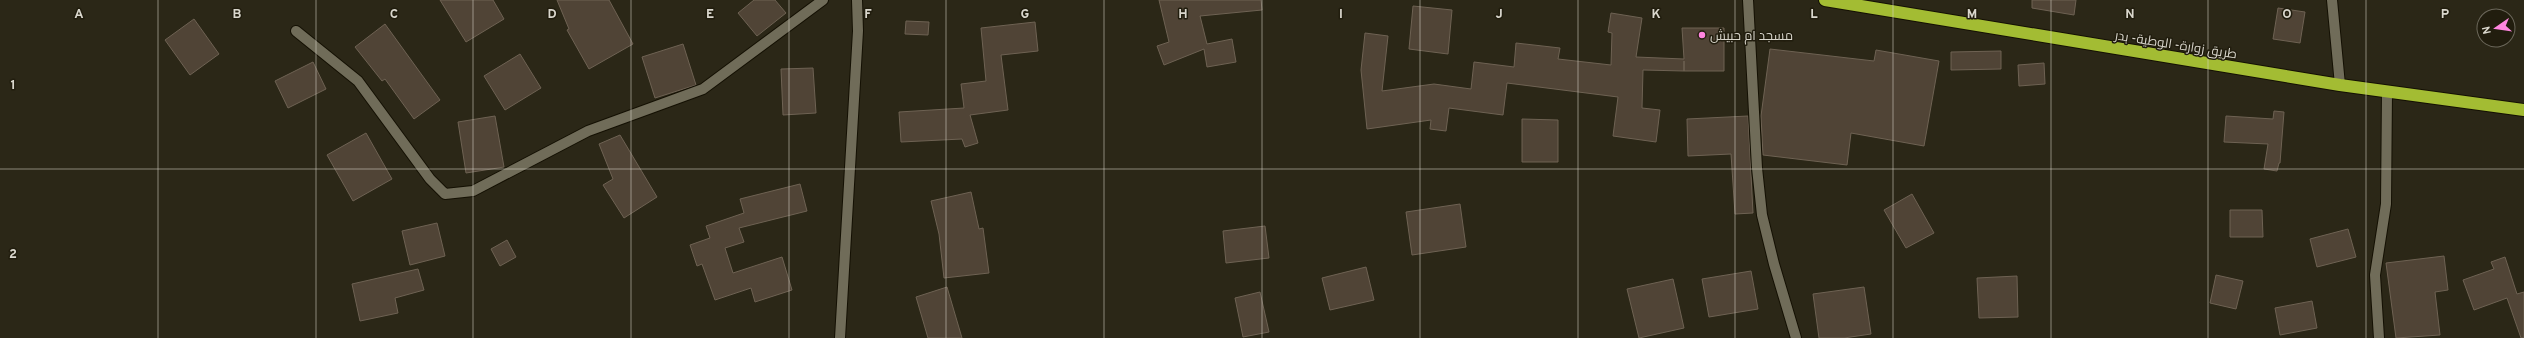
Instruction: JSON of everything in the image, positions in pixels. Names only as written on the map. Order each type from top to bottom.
[{"type":"highway","name":"طريق زوارة- الوطية- بدر","points":[[1825,0],[2340,85],[2524,110]]},
{"type":"street","points":[[296,32],[358,81],[430,179],[445,194],[473,191],[588,131],[702,89],[823,0]]},
{"type":"street","points":[[840,338],[858,30],[857,0]]},
{"type":"street","points":[[858,30],[864,0]]},
{"type":"street","points":[[1748,0],[1757,168],[1762,215],[1774,264],[1796,338]]},
{"type":"street","points":[[2332,0],[2340,85]]},
{"type":"street","points":[[2379,338],[2376,275],[2386,204],[2387,92]]},
{"type":"building","points":[[440,0],[493,0],[504,19],[466,42]]},
{"type":"building","points":[[557,0],[609,0],[633,44],[589,69],[567,30],[569,29]]},
{"type":"building","points":[[754,0],[775,0],[786,13],[757,36],[738,13]]},
{"type":"building","points":[[1159,0],[1261,0],[1262,10],[1200,16],[1207,44],[1232,39],[1236,62],[1207,67],[1204,49],[1164,65],[1157,46],[1169,42]]},
{"type":"building","points":[[2032,0],[2076,0],[2074,15],[2032,8]]},
{"type":"building","points":[[1413,6],[1452,10],[1448,54],[1409,49]]},
{"type":"building","points":[[2278,8],[2305,12],[2300,43],[2273,39]]},
{"type":"building","points":[[1611,13],[1642,18],[1636,57],[1684,59],[1682,28],[1724,28],[1724,71],[1643,70],[1642,108],[1660,110],[1656,142],[1613,136],[1618,97],[1507,83],[1503,115],[1449,108],[1446,131],[1430,129],[1431,120],[1367,129],[1361,70],[1365,33],[1388,36],[1382,91],[1434,84],[1471,89],[1474,62],[1514,67],[1516,43],[1560,48],[1558,59],[1611,65],[1612,33],[1608,32]]},
{"type":"building","points":[[194,19],[219,54],[190,75],[165,40]]},
{"type":"building","points":[[906,21],[929,22],[928,35],[905,34]]},
{"type":"building","points":[[1035,22],[1038,51],[1001,55],[1008,110],[970,115],[978,143],[965,147],[962,139],[901,142],[899,112],[964,108],[961,84],[986,81],[981,28]]},
{"type":"building","points":[[385,24],[440,100],[414,119],[385,79],[382,81],[355,47]]},
{"type":"building","points":[[683,44],[696,85],[655,98],[642,57]]},
{"type":"building","points":[[1770,49],[1874,61],[1876,50],[1939,61],[1924,146],[1851,133],[1847,165],[1763,155],[1761,116]]},
{"type":"building","points":[[2001,51],[2001,69],[1951,70],[1951,52]]},
{"type":"building","points":[[520,54],[541,88],[505,110],[484,76]]},
{"type":"building","points":[[313,62],[326,89],[288,108],[275,81]]},
{"type":"building","points":[[2044,63],[2045,84],[2019,86],[2018,65]]},
{"type":"building","points":[[813,68],[816,113],[783,115],[781,69]]},
{"type":"building","points":[[2274,111],[2284,112],[2280,163],[2277,171],[2264,169],[2268,144],[2224,142],[2226,116],[2273,119]]},
{"type":"building","points":[[495,116],[504,167],[466,173],[458,122]]},
{"type":"building","points":[[1748,116],[1753,213],[1735,214],[1731,154],[1688,156],[1687,119]]},
{"type":"building","points":[[1522,119],[1558,120],[1558,162],[1522,162]]},
{"type":"building","points":[[366,133],[392,179],[353,201],[327,155]]},
{"type":"building","points":[[620,135],[657,197],[624,218],[603,185],[613,179],[599,144]]},
{"type":"building","points":[[800,184],[807,211],[739,228],[744,242],[725,248],[733,273],[782,257],[792,290],[755,302],[751,288],[715,300],[702,264],[697,266],[690,245],[710,238],[706,226],[744,213],[740,199]]},
{"type":"building","points":[[971,192],[979,229],[983,228],[989,273],[944,278],[939,234],[931,201]]},
{"type":"building","points":[[1912,194],[1934,233],[1906,248],[1884,210]]},
{"type":"building","points":[[1460,204],[1466,247],[1412,255],[1406,212]]},
{"type":"building","points":[[2230,210],[2262,210],[2263,237],[2230,237]]},
{"type":"building","points":[[437,223],[445,256],[410,265],[402,231]]},
{"type":"building","points":[[1265,226],[1269,258],[1226,263],[1223,231]]},
{"type":"building","points":[[2348,229],[2356,257],[2317,267],[2310,239]]},
{"type":"building","points":[[507,240],[516,257],[500,266],[491,249]]},
{"type":"building","points":[[2444,256],[2448,290],[2435,292],[2440,335],[2396,338],[2386,263]]},
{"type":"building","points":[[2505,257],[2517,294],[2524,292],[2524,338],[2521,338],[2507,298],[2474,310],[2463,280],[2494,269],[2491,262]]},
{"type":"building","points":[[1366,267],[1374,300],[1330,310],[1322,278]]},
{"type":"building","points":[[418,269],[424,290],[395,298],[398,313],[360,321],[352,284]]},
{"type":"building","points":[[1751,271],[1758,309],[1709,317],[1702,279]]},
{"type":"building","points":[[2216,275],[2243,281],[2236,309],[2210,303]]},
{"type":"building","points":[[2017,276],[2018,317],[1979,318],[1977,278]]},
{"type":"building","points":[[1673,279],[1684,328],[1639,338],[1627,289]]},
{"type":"building","points":[[947,287],[962,338],[928,338],[916,297]]},
{"type":"building","points":[[1864,287],[1871,334],[1844,338],[1819,338],[1813,294]]},
{"type":"building","points":[[1260,292],[1269,332],[1243,337],[1235,298]]},
{"type":"building","points":[[2312,301],[2317,328],[2280,335],[2275,308]]},
{"type":"place","name":"مسجد ام حبيش","points":[[1702,35]]}]
